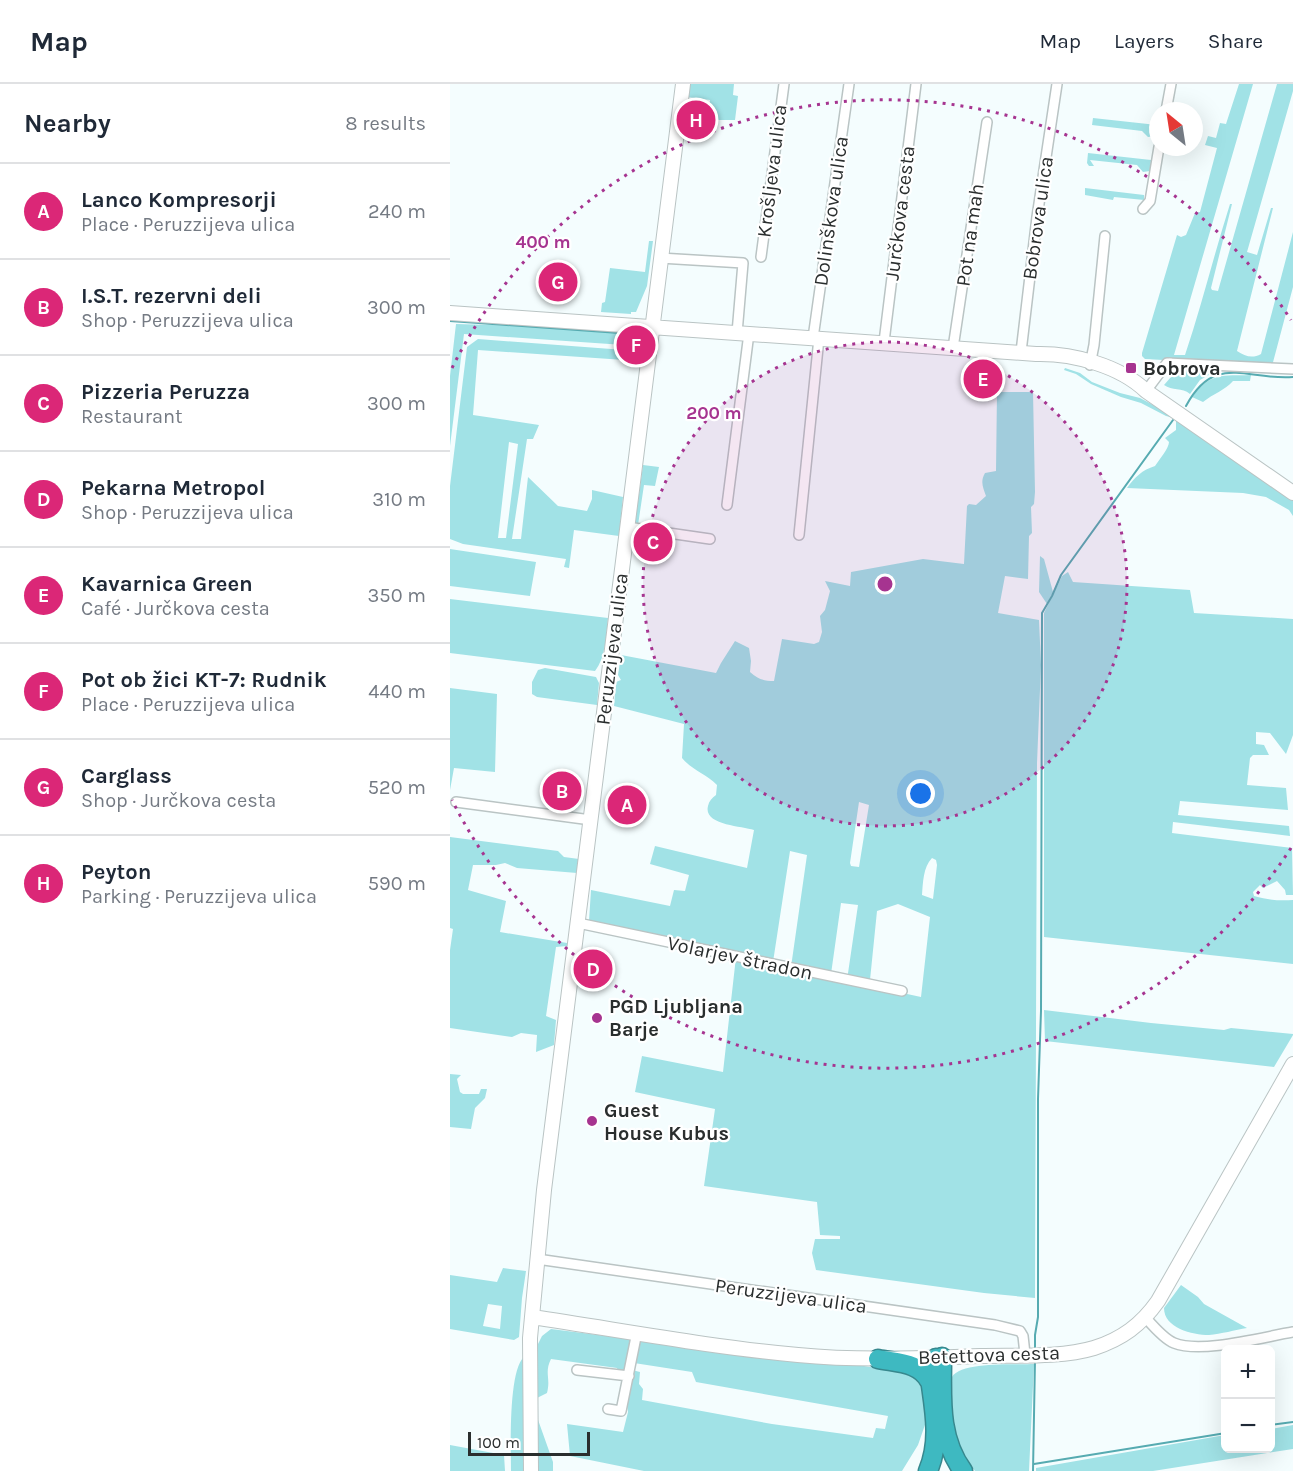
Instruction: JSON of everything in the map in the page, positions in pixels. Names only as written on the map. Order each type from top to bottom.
[{"type":"highway","points":[[928,1471],[933,1458],[936,1436],[930,1366],[939,1357]]},
{"type":"highway","points":[[939,1357],[943,1419],[953,1455],[963,1471]]},
{"type":"highway","points":[[878,1359],[916,1367],[930,1382]]},
{"type":"main road","name":"Peruzzijeva ulica","points":[[531,1471],[532,1317],[537,1259],[651,326],[683,84]]},
{"type":"main road","points":[[450,313],[1021,352],[1090,365],[1137,382],[1146,391],[1293,493]]},
{"type":"main road","name":"Betettova cesta","points":[[532,1317],[703,1344],[797,1355],[878,1359],[1067,1353],[1091,1349],[1123,1335],[1146,1318],[1293,1064]]},
{"type":"street","name":"Krošljeva ulica","points":[[761,257],[784,84]]},
{"type":"street","name":"Dolinškova ulica","points":[[816,338],[849,84]]},
{"type":"street","name":"Jurčkova cesta","points":[[884,342],[916,84]]},
{"type":"street","name":"Bobrova ulica","points":[[1021,352],[1037,217],[1057,84]]},
{"type":"street","points":[[1168,102],[1171,84]]},
{"type":"street","name":"Pot na mah","points":[[953,348],[987,122]]},
{"type":"street","points":[[1143,209],[1150,201],[1158,156]]},
{"type":"street","points":[[1090,365],[1105,236]]},
{"type":"street","points":[[660,258],[743,263],[743,333],[727,505]]},
{"type":"street","points":[[799,535],[816,338]]},
{"type":"street","points":[[1146,391],[1167,363],[1293,369]]},
{"type":"street","points":[[627,527],[710,539]]},
{"type":"street","points":[[456,802],[591,820]]},
{"type":"street","name":"Volarjev štradon","points":[[578,923],[902,991]]},
{"type":"street","name":"Peruzzijeva ulica","points":[[537,1259],[995,1324],[1020,1331],[1031,1354]]},
{"type":"street","points":[[1146,1318],[1173,1343],[1192,1346],[1212,1346],[1293,1332]]},
{"type":"street","points":[[608,1409],[621,1411],[637,1332]]},
{"type":"street","points":[[577,1370],[628,1376]]},
{"type":"shaded area","points":[[689,84],[734,84],[733,95],[738,96],[735,120],[708,120],[710,100],[687,97]]},
{"type":"shaded area","points":[[1239,84],[1253,84],[1174,355],[1185,355],[1230,204],[1232,204],[1211,288],[1218,291],[1277,84],[1293,84],[1293,91],[1247,252],[1257,255],[1271,208],[1273,208],[1237,351],[1249,356],[1261,354],[1293,232],[1293,287],[1272,366],[1145,359],[1142,353],[1177,235],[1181,237],[1186,235],[1195,213],[1200,212],[1217,148],[1205,145],[1208,136],[1216,138],[1220,123],[1226,124]]},
{"type":"shaded area","points":[[1093,118],[1149,124],[1149,137],[1142,131],[1092,125]]},
{"type":"shaded area","points":[[1088,153],[1151,160],[1150,171],[1143,172],[1137,165],[1090,160],[1094,166],[1089,166]]},
{"type":"shaded area","points":[[1085,188],[1144,195],[1144,200],[1114,197],[1113,200],[1085,195]]},
{"type":"shaded area","points":[[649,241],[653,241],[647,286],[636,312],[631,312],[631,314],[601,312],[602,303],[605,302],[610,268],[645,272]]},
{"type":"shaded area","points":[[456,324],[626,329],[634,331],[634,339],[624,345],[464,334],[450,446],[450,376]]},
{"type":"shaded area","points":[[478,339],[638,351],[641,342],[639,361],[478,350],[473,415],[539,425],[533,439],[527,439],[512,539],[521,539],[528,477],[558,506],[587,511],[592,499],[592,490],[623,497],[619,536],[574,530],[569,568],[564,567],[566,559],[463,544],[450,539],[450,486],[467,347]],"holes":[[[509,442],[518,444],[506,538],[498,538]]]},
{"type":"shaded area","points":[[1180,367],[1214,369],[1214,372],[1200,380],[1190,394],[1184,390],[1164,385],[1171,377],[1172,369]]},
{"type":"shaded area","points":[[1065,368],[1080,373],[1092,382],[1140,398],[1172,415],[1166,416],[1141,403],[1091,384],[1076,374],[1064,370]]},
{"type":"shaded area","points":[[1251,375],[1250,381],[1233,381],[1203,402],[1192,397],[1211,379]]},
{"type":"shaded area","points":[[997,392],[1033,392],[1035,492],[1034,504],[1031,507],[1032,533],[1029,536],[1028,579],[1005,576],[998,613],[1039,620],[1041,665],[1037,763],[1035,1298],[816,1270],[812,1253],[815,1239],[840,1239],[840,1236],[820,1235],[817,1202],[704,1186],[715,1109],[635,1092],[642,1056],[723,1072],[736,957],[921,997],[930,917],[898,904],[877,911],[870,980],[847,980],[858,905],[841,903],[831,974],[791,967],[807,855],[790,851],[773,962],[592,924],[589,921],[591,890],[670,906],[674,890],[685,891],[689,875],[650,864],[655,846],[747,868],[754,830],[724,824],[711,817],[708,806],[716,795],[717,785],[682,758],[684,724],[614,706],[616,682],[621,680],[618,675],[621,655],[716,673],[735,641],[749,648],[750,672],[761,679],[774,681],[782,639],[814,644],[819,642],[822,632],[820,616],[825,610],[830,591],[825,581],[850,586],[851,572],[923,559],[964,564],[967,506],[976,505],[986,496],[982,484],[983,476],[985,473],[996,471]],"holes":[[[859,802],[869,805],[859,867],[851,866],[850,863]],[[932,858],[936,860],[937,865],[933,899],[922,895],[925,870]]]},
{"type":"shaded area","points":[[1176,419],[1293,500],[1293,516],[1289,510],[1266,497],[1243,493],[1127,488],[1139,474],[1155,466],[1166,451],[1169,442],[1165,438],[1176,430]]},
{"type":"shaded area","points":[[643,465],[659,467],[655,486],[644,485],[638,525],[635,524]]},
{"type":"shaded area","points":[[450,549],[536,562],[530,596],[450,586]]},
{"type":"shaded area","points":[[1040,556],[1044,559],[1053,592],[1047,604],[1039,592]]},
{"type":"shaded area","points":[[1068,572],[1073,582],[1190,590],[1194,613],[1293,619],[1293,735],[1286,754],[1270,733],[1256,732],[1256,744],[1264,745],[1269,755],[1253,755],[1250,758],[1247,785],[1286,788],[1288,810],[1180,801],[1178,815],[1289,826],[1290,836],[1173,822],[1172,833],[1292,848],[1293,895],[1286,895],[1285,890],[1277,881],[1263,888],[1260,885],[1253,892],[1254,896],[1264,898],[1293,900],[1293,964],[1044,937],[1044,613],[1062,576]]},
{"type":"shaded area","points":[[450,599],[608,618],[605,646],[599,665],[595,671],[450,653]]},
{"type":"shaded area","points":[[545,668],[596,677],[599,683],[597,705],[537,697],[532,694],[532,682],[538,670]]},
{"type":"shaded area","points":[[450,688],[497,694],[495,772],[454,768],[450,790]]},
{"type":"shaded area","points":[[450,837],[558,851],[564,857],[579,859],[577,873],[517,868],[505,863],[473,865],[468,890],[506,901],[500,932],[567,943],[567,946],[556,947],[546,1016],[556,1020],[554,1045],[536,1052],[537,1035],[521,1033],[512,1037],[450,1028],[450,950],[453,929],[450,928]]},
{"type":"shaded area","points":[[1044,1010],[1151,1023],[1293,1035],[1274,1067],[1045,1041]]},
{"type":"shaded area","points":[[450,1074],[461,1075],[457,1079],[460,1092],[463,1094],[479,1094],[481,1089],[487,1089],[485,1098],[475,1108],[471,1129],[450,1127]]},
{"type":"shaded area","points":[[503,1268],[526,1271],[519,1337],[514,1340],[450,1329],[450,1275],[497,1282]],"holes":[[[488,1304],[502,1306],[500,1329],[483,1326]]]},
{"type":"shaded area","points":[[1181,1285],[1204,1304],[1247,1328],[1209,1335],[1195,1334],[1180,1329],[1169,1321],[1164,1308]]},
{"type":"shaded area","points":[[551,1329],[630,1339],[632,1343],[626,1372],[618,1373],[617,1368],[551,1359],[548,1368],[547,1393],[537,1398],[538,1344],[542,1336]]},
{"type":"shaded area","points":[[639,1340],[787,1361],[864,1366],[910,1373],[921,1382],[927,1419],[918,1445],[902,1471],[644,1471],[570,1456],[567,1424],[623,1432],[628,1412],[626,1398],[632,1370],[640,1372],[639,1384],[643,1389],[642,1400],[772,1424],[873,1438],[876,1428],[885,1429],[888,1416],[696,1382],[692,1372],[634,1363]]},
{"type":"shaded area","points":[[524,1357],[525,1471],[511,1471],[513,1393],[515,1378]]},
{"type":"shaded area","points":[[1034,1364],[1029,1471],[975,1471],[961,1450],[951,1424],[948,1393],[952,1377],[966,1368],[977,1366]]},
{"type":"shaded area","points":[[537,1417],[553,1462],[553,1471],[537,1471]]},
{"type":"shaded area","points":[[1293,1425],[1293,1449],[1275,1452],[1275,1428]]},
{"type":"shaded area","points":[[1221,1436],[1221,1453],[1268,1453],[1153,1471],[1036,1471],[1036,1468]]},
{"type":"shaded area","points":[[450,1445],[504,1455],[505,1471],[450,1471]]},
{"type":"waterway","points":[[450,321],[633,334]]},
{"type":"waterway","points":[[1186,406],[1197,389],[1208,379],[1220,374],[1293,377]]},
{"type":"waterway","points":[[1035,1351],[1038,1317],[1038,1099],[1041,1011],[1042,613],[1061,575],[1173,420]]},
{"type":"waterway","points":[[1033,1471],[1035,1360]]},
{"type":"waterway","points":[[1275,1424],[1293,1422]]},
{"type":"waterway","points":[[1034,1464],[1221,1434]]},
{"type":"place","name":"Peyton","points":[[696,120]]},
{"type":"place","name":"Carglass","points":[[558,282]]},
{"type":"place","name":"Pot ob žici KT-7: Rudnik","points":[[636,345]]},
{"type":"place","name":"Bobrova","points":[[1131,368]]},
{"type":"place","name":"Kavarnica Green","points":[[983,379]]},
{"type":"place","name":"Pizzeria Peruzza","points":[[653,542]]},
{"type":"place","name":"I.S.T. rezervni deli","points":[[562,791]]},
{"type":"place","name":"Lanco Kompresorji","points":[[627,805]]},
{"type":"place","name":"Pekarna Metropol","points":[[593,969]]},
{"type":"place","name":"PGD Ljubljana Barje","points":[[597,1018]]},
{"type":"place","name":"Guest House Kubus","points":[[592,1121]]}]
